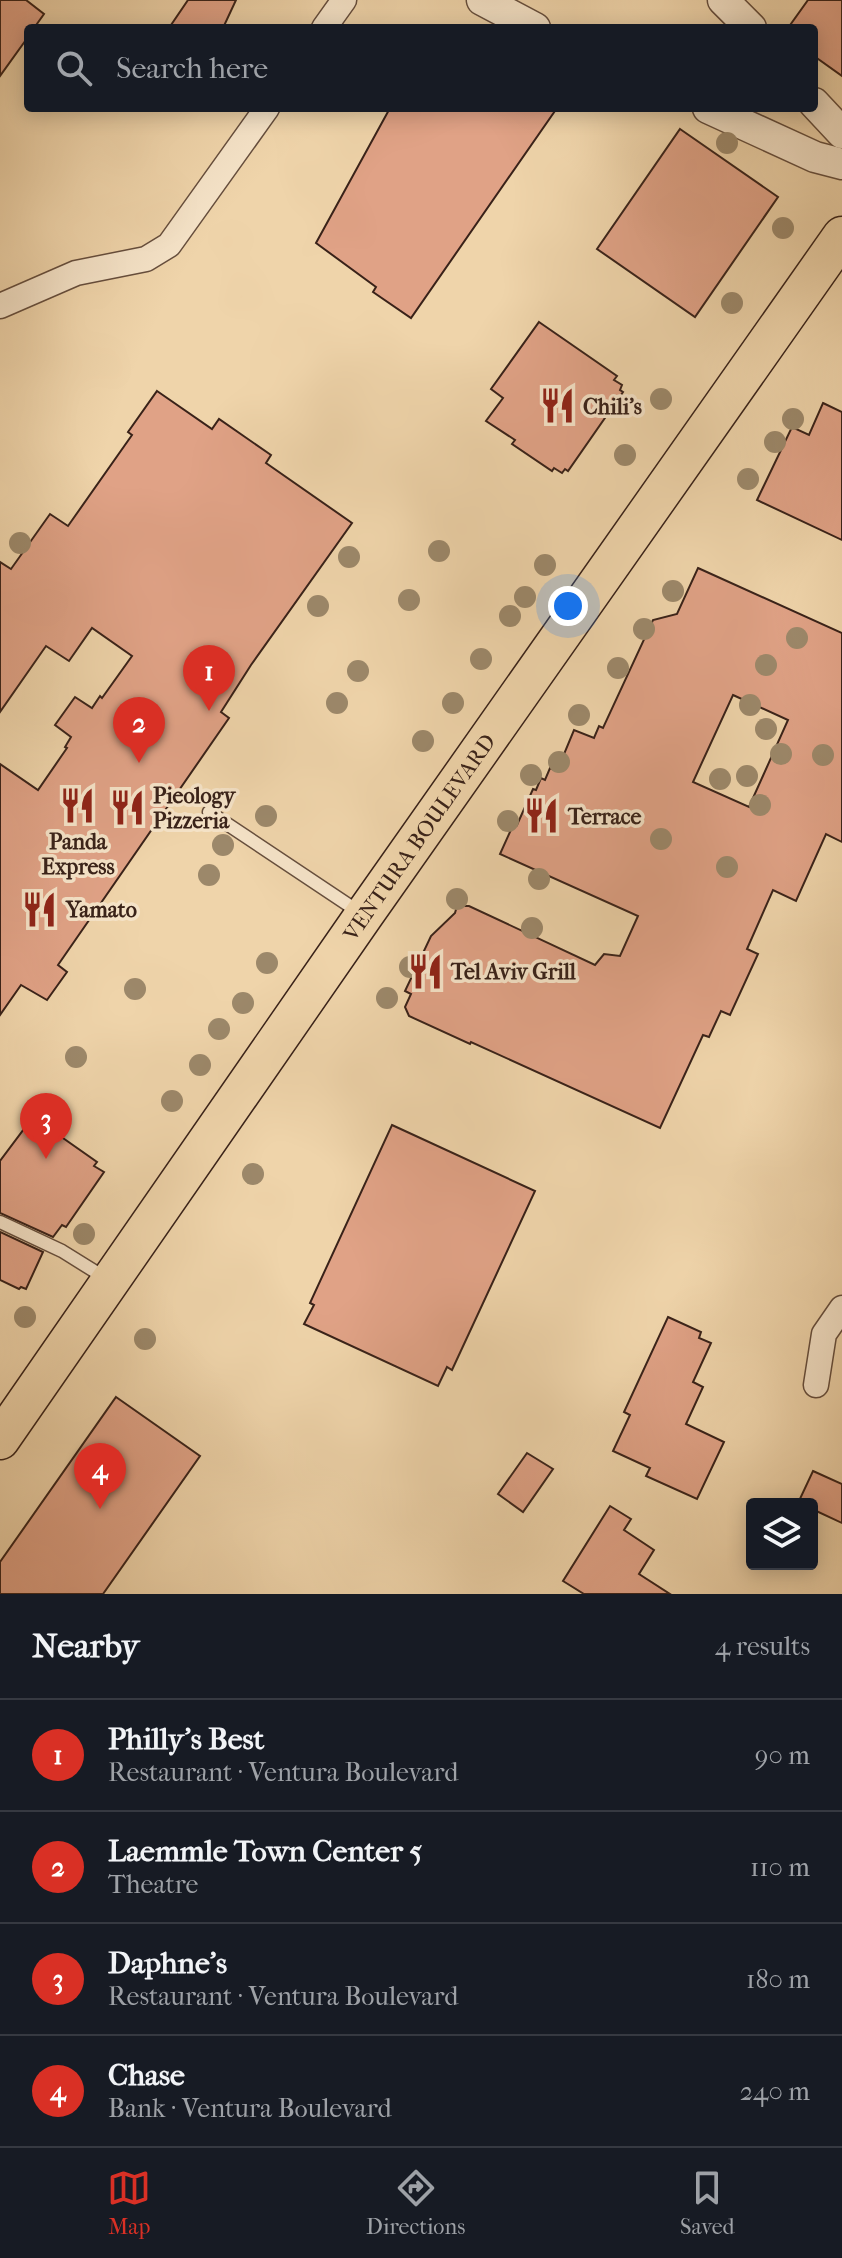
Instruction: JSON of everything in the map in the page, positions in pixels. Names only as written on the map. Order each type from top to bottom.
[{"type":"main road","name":"VENTURA BOULEVARD","points":[[0,1440],[364,915],[842,236]]},
{"type":"street","points":[[327,24],[344,0]]},
{"type":"street","points":[[482,0],[527,24]]},
{"type":"street","points":[[723,0],[747,24]]},
{"type":"street","points":[[818,107],[842,133]]},
{"type":"street","points":[[0,306],[76,273],[146,259],[169,245],[264,112]]},
{"type":"street","points":[[717,112],[815,157],[842,164]]},
{"type":"street","points":[[816,1385],[824,1334],[842,1308]]},
{"type":"lane","points":[[209,812],[364,915]]},
{"type":"lane","points":[[0,1222],[62,1251],[111,1281]]},
{"type":"building","points":[[0,0],[26,0],[44,14],[37,24],[24,24],[24,43],[0,76]]},
{"type":"building","points":[[188,0],[236,0],[225,24],[172,24]]},
{"type":"building","points":[[808,0],[842,0],[842,76],[818,59],[818,24],[791,24]]},
{"type":"building","points":[[388,112],[554,112],[411,318],[373,292],[376,287],[316,243]]},
{"type":"building","points":[[680,129],[778,197],[695,317],[597,249]]},
{"type":"building","points":[[539,322],[617,376],[614,380],[622,385],[620,390],[623,392],[568,471],[565,469],[562,473],[554,468],[552,471],[512,444],[515,440],[486,421],[503,398],[491,389]]},
{"type":"building","points":[[157,391],[212,429],[219,419],[271,455],[266,463],[352,523],[221,712],[229,718],[58,965],[67,972],[47,1000],[21,985],[0,1015],[0,764],[38,790],[67,748],[71,737],[55,725],[75,697],[92,708],[132,656],[92,628],[69,661],[46,646],[0,712],[0,562],[11,569],[50,514],[68,526],[132,435],[128,432]]},
{"type":"building","points":[[823,403],[842,412],[842,540],[757,500],[792,427],[809,435]]},
{"type":"building","points":[[698,568],[842,633],[842,842],[826,834],[796,901],[773,890],[747,949],[758,954],[730,1015],[721,1011],[709,1037],[703,1035],[660,1128],[409,1016],[405,1007],[411,994],[405,991],[431,936],[455,913],[457,906],[469,906],[595,965],[604,954],[620,956],[638,916],[500,854],[533,789],[536,790],[541,778],[545,780],[550,768],[557,771],[574,730],[594,738],[599,726],[603,728],[653,620],[677,614]],"holes":[[[733,695],[788,720],[749,807],[693,782]]]},
{"type":"building","points":[[33,1117],[97,1162],[94,1166],[104,1172],[66,1227],[62,1225],[53,1237],[0,1213],[0,1161]]},
{"type":"building","points":[[392,1125],[535,1191],[452,1370],[447,1367],[438,1386],[304,1324],[314,1305],[310,1303]]},
{"type":"building","points":[[0,1232],[43,1252],[26,1289],[0,1280]]},
{"type":"building","points":[[668,1317],[701,1332],[699,1338],[711,1343],[693,1382],[703,1387],[686,1424],[724,1442],[697,1499],[646,1476],[650,1468],[613,1451],[630,1415],[624,1412]]},
{"type":"building","points":[[116,1397],[200,1456],[103,1594],[0,1594],[0,1562]]},
{"type":"building","points":[[527,1453],[553,1469],[523,1512],[498,1494]]},
{"type":"building","points":[[813,1471],[842,1484],[842,1523],[818,1512],[818,1498],[800,1498]]},
{"type":"building","points":[[610,1506],[631,1519],[624,1530],[654,1550],[639,1574],[670,1594],[584,1594],[563,1581]]},
{"type":"place","name":"Chili's","points":[[557,406]]},
{"type":"place","name":"Philly's Best","points":[[209,711]]},
{"type":"place","name":"Laemmle Town Center 5","points":[[139,763]]},
{"type":"place","name":"Panda Express","points":[[78,805]]},
{"type":"place","name":"Pieology Pizzeria","points":[[127,808]]},
{"type":"place","name":"Terrace","points":[[542,816]]},
{"type":"place","name":"Yamato","points":[[40,909]]},
{"type":"place","name":"Tel Aviv Grill","points":[[425,971]]},
{"type":"place","name":"Daphne's","points":[[46,1159]]},
{"type":"place","name":"Chase","points":[[100,1509]]}]
